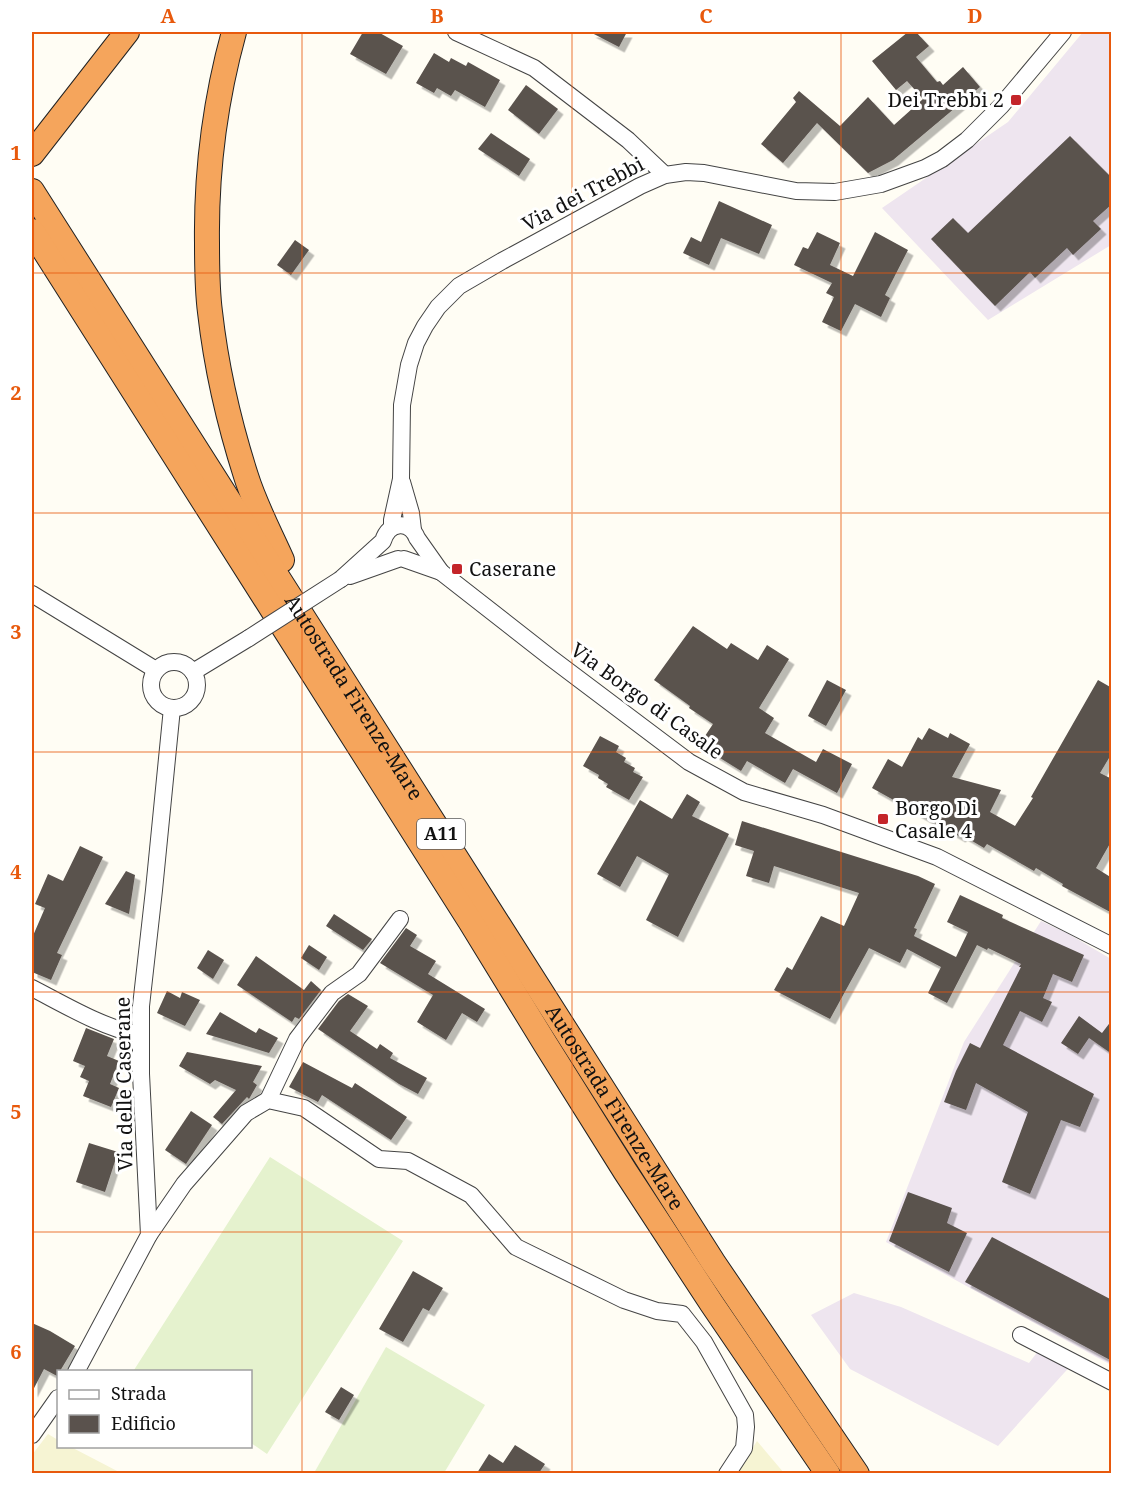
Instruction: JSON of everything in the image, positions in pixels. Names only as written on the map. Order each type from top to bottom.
[{"type":"highway","points":[[32,154],[127,32]]},
{"type":"highway","points":[[234,32],[219,90],[210,160],[207,271],[210,312],[225,394],[247,479],[271,536],[329,657]]},
{"type":"highway","name":"Autostrada Firenze-Mare","points":[[32,191],[713,1262],[857,1473]]},
{"type":"highway","name":"Autostrada Firenze-Mare","points":[[32,231],[458,902],[625,1171],[712,1304],[828,1473]]},
{"type":"highway","points":[[32,250],[38,260],[69,290]]},
{"type":"street","points":[[456,32],[534,68],[628,140],[665,175]]},
{"type":"street","name":"Via dei Trebbi","points":[[388,534],[401,479],[402,405],[409,365],[416,343],[425,326],[438,307],[459,286],[640,186],[665,175],[686,172],[704,173],[796,191],[815,192],[853,190],[905,176],[942,159],[967,140],[1001,106],[1063,32]]},
{"type":"street","name":"Via dei Trebbi","points":[[401,479],[415,534]]},
{"type":"street","points":[[193,672],[341,579],[388,534],[403,525],[415,534],[416,549],[413,554],[341,579]]},
{"type":"street","points":[[388,534],[385,550],[388,554],[401,559]]},
{"type":"street","name":"Via Borgo di Casale","points":[[415,534],[441,572],[689,762],[744,792],[823,814],[937,857],[1112,946]]},
{"type":"street","name":"Via Borgo di Casale","points":[[401,559],[441,572]]},
{"type":"street","points":[[32,594],[156,670]]},
{"type":"street","points":[[175,662],[182,663],[193,672],[197,684],[194,696],[185,706],[172,708],[154,697],[151,683],[156,670],[162,666],[175,662]]},
{"type":"street","name":"Via delle Caserane","points":[[149,1235],[140,1035],[141,1006],[172,708]]},
{"type":"street","points":[[77,1370],[149,1235],[184,1184],[246,1113],[268,1100],[297,1039],[332,993],[359,974],[400,919]]},
{"type":"street","points":[[32,988],[85,1016],[140,1035]]},
{"type":"street","points":[[268,1100],[304,1108],[379,1159],[408,1161],[471,1195],[516,1247],[624,1300],[657,1311],[682,1314],[704,1342],[745,1415],[744,1448],[727,1473]]},
{"type":"street","points":[[1020,1335],[1112,1382]]},
{"type":"street","points":[[32,1435],[57,1399]]},
{"type":"shaded area","points":[[1083,32],[1111,32],[1111,245],[988,320],[882,208],[1008,122]]},
{"type":"shaded area","points":[[1041,921],[1067,933],[1111,959],[1111,1365],[886,1242],[964,1042]]},
{"type":"shaded area","points":[[854,1293],[901,1307],[1029,1363],[1042,1346],[1074,1362],[998,1446],[850,1369],[811,1315]]},
{"type":"shaded area","points":[[48,1434],[57,1439],[57,1448],[73,1448],[121,1473],[32,1473],[32,1455]]},
{"type":"shaded area","points":[[757,1441],[784,1473],[736,1474]]},
{"type":"green space","points":[[270,1157],[403,1241],[267,1454],[252,1444],[252,1370],[134,1370]]},
{"type":"green space","points":[[386,1347],[485,1405],[444,1473],[314,1473]]},
{"type":"building","points":[[363,32],[378,32],[403,46],[386,74],[350,54]]},
{"type":"building","points":[[590,32],[627,32],[619,47]]},
{"type":"building","points":[[908,32],[916,32],[929,46],[916,57],[937,82],[940,81],[943,85],[963,67],[980,87],[893,160],[868,173],[817,123],[783,163],[761,144],[796,102],[793,98],[799,91],[840,126],[868,97],[894,125],[923,99],[907,81],[896,90],[872,61]]},
{"type":"building","points":[[434,53],[449,62],[451,58],[466,66],[468,62],[500,80],[485,107],[455,90],[451,96],[437,88],[434,93],[416,83]]},
{"type":"building","points":[[526,85],[558,109],[539,134],[508,110]]},
{"type":"building","points":[[491,133],[530,159],[519,176],[478,149]]},
{"type":"building","points":[[1070,136],[1112,178],[1112,204],[1093,221],[1101,229],[1073,255],[1067,248],[1035,278],[1030,272],[995,306],[931,239],[953,218],[968,233]]},
{"type":"building","points":[[719,201],[772,225],[759,254],[721,238],[709,265],[683,253],[691,237],[701,242]]},
{"type":"building","points":[[817,232],[840,243],[830,265],[853,276],[875,232],[908,250],[885,295],[890,298],[881,317],[855,304],[841,331],[822,322],[834,297],[826,293],[832,283],[794,265],[803,247],[808,249]]},
{"type":"building","points":[[295,240],[309,250],[291,275],[277,265]]},
{"type":"building","points":[[693,626],[727,649],[731,643],[758,660],[767,645],[789,659],[759,708],[774,718],[765,733],[816,762],[823,749],[852,764],[837,793],[793,769],[785,783],[747,761],[741,771],[699,745],[713,724],[654,680]]},
{"type":"building","points":[[827,680],[846,690],[826,726],[808,716]]},
{"type":"building","points":[[1098,680],[1112,688],[1112,753],[1100,773],[1112,779],[1112,840],[1096,868],[1112,878],[1112,913],[1062,886],[1063,884],[1036,868],[1034,871],[987,844],[984,848],[962,835],[960,837],[872,788],[888,759],[902,767],[918,737],[922,740],[929,728],[948,738],[950,733],[970,744],[952,777],[1001,790],[990,812],[1015,826],[1033,798],[1031,797]]},
{"type":"building","points":[[600,736],[619,746],[616,752],[626,758],[624,762],[635,768],[633,772],[643,777],[629,800],[606,787],[608,784],[598,778],[599,775],[583,766]]},
{"type":"building","points":[[687,794],[700,802],[692,816],[729,834],[678,937],[646,920],[669,874],[637,856],[620,887],[597,874],[640,800],[672,819]]},
{"type":"building","points":[[742,821],[918,876],[935,884],[914,928],[917,929],[914,936],[956,957],[968,932],[947,922],[960,895],[1003,915],[1002,918],[1084,955],[1072,982],[1053,974],[1043,998],[1052,1002],[1042,1022],[1020,1011],[1003,1045],[1094,1094],[1080,1127],[1061,1120],[1030,1194],[1002,1182],[1028,1112],[976,1083],[966,1110],[944,1102],[970,1043],[980,1048],[1021,964],[977,945],[947,1003],[928,993],[941,967],[907,949],[900,963],[869,948],[830,1019],[774,990],[787,967],[792,970],[821,916],[844,926],[859,893],[774,866],[769,883],[746,876],[754,851],[735,845]]},
{"type":"building","points":[[80,846],[103,857],[57,953],[62,955],[51,980],[32,972],[32,938],[45,908],[35,904],[48,874],[63,881]]},
{"type":"building","points":[[126,871],[135,875],[129,914],[105,904]]},
{"type":"building","points":[[334,914],[372,939],[363,950],[326,926]]},
{"type":"building","points":[[406,928],[417,935],[410,946],[436,961],[428,974],[485,1009],[477,1022],[462,1013],[446,1040],[417,1022],[433,995],[380,963]]},
{"type":"building","points":[[309,945],[327,957],[319,970],[301,958]]},
{"type":"building","points":[[208,950],[224,960],[213,979],[197,968]]},
{"type":"building","points":[[256,956],[304,990],[311,981],[321,990],[299,1019],[295,1017],[292,1022],[237,985]]},
{"type":"building","points":[[167,991],[180,998],[182,992],[200,1000],[185,1026],[157,1013]]},
{"type":"building","points":[[348,994],[368,1006],[350,1031],[377,1049],[380,1044],[393,1053],[390,1058],[427,1078],[418,1094],[399,1084],[318,1029],[339,1001]]},
{"type":"building","points":[[220,1012],[256,1033],[259,1028],[278,1038],[269,1053],[206,1034]]},
{"type":"building","points":[[1079,1016],[1102,1033],[1112,1020],[1112,1054],[1089,1038],[1078,1054],[1061,1043]]},
{"type":"building","points":[[86,1028],[114,1039],[107,1056],[119,1061],[110,1084],[119,1088],[111,1107],[83,1096],[89,1081],[80,1077],[85,1066],[73,1061]]},
{"type":"building","points":[[187,1052],[262,1066],[253,1082],[257,1085],[249,1099],[247,1097],[222,1124],[213,1117],[236,1090],[215,1080],[210,1084],[179,1066]]},
{"type":"building","points":[[303,1062],[352,1088],[355,1083],[407,1117],[391,1140],[322,1095],[318,1102],[289,1087]]},
{"type":"building","points":[[191,1111],[212,1125],[186,1164],[165,1150]]},
{"type":"building","points":[[89,1143],[118,1152],[105,1192],[76,1182]]},
{"type":"building","points":[[908,1192],[952,1208],[947,1223],[967,1233],[949,1272],[889,1241]]},
{"type":"building","points":[[992,1237],[1112,1300],[1112,1361],[965,1282]]},
{"type":"building","points":[[413,1271],[443,1288],[429,1311],[423,1308],[403,1342],[379,1329]]},
{"type":"building","points":[[32,1323],[75,1346],[61,1370],[57,1370],[57,1376],[44,1369],[32,1392]]},
{"type":"building","points":[[341,1387],[354,1395],[339,1420],[325,1412]]},
{"type":"building","points":[[515,1445],[545,1464],[539,1473],[477,1473],[489,1454],[503,1463]]},
{"type":"place","name":"Dei Trebbi 2","points":[[1016,100]]},
{"type":"place","name":"Caserane","points":[[457,569]]},
{"type":"place","name":"Borgo Di Casale 4","points":[[883,819]]}]
